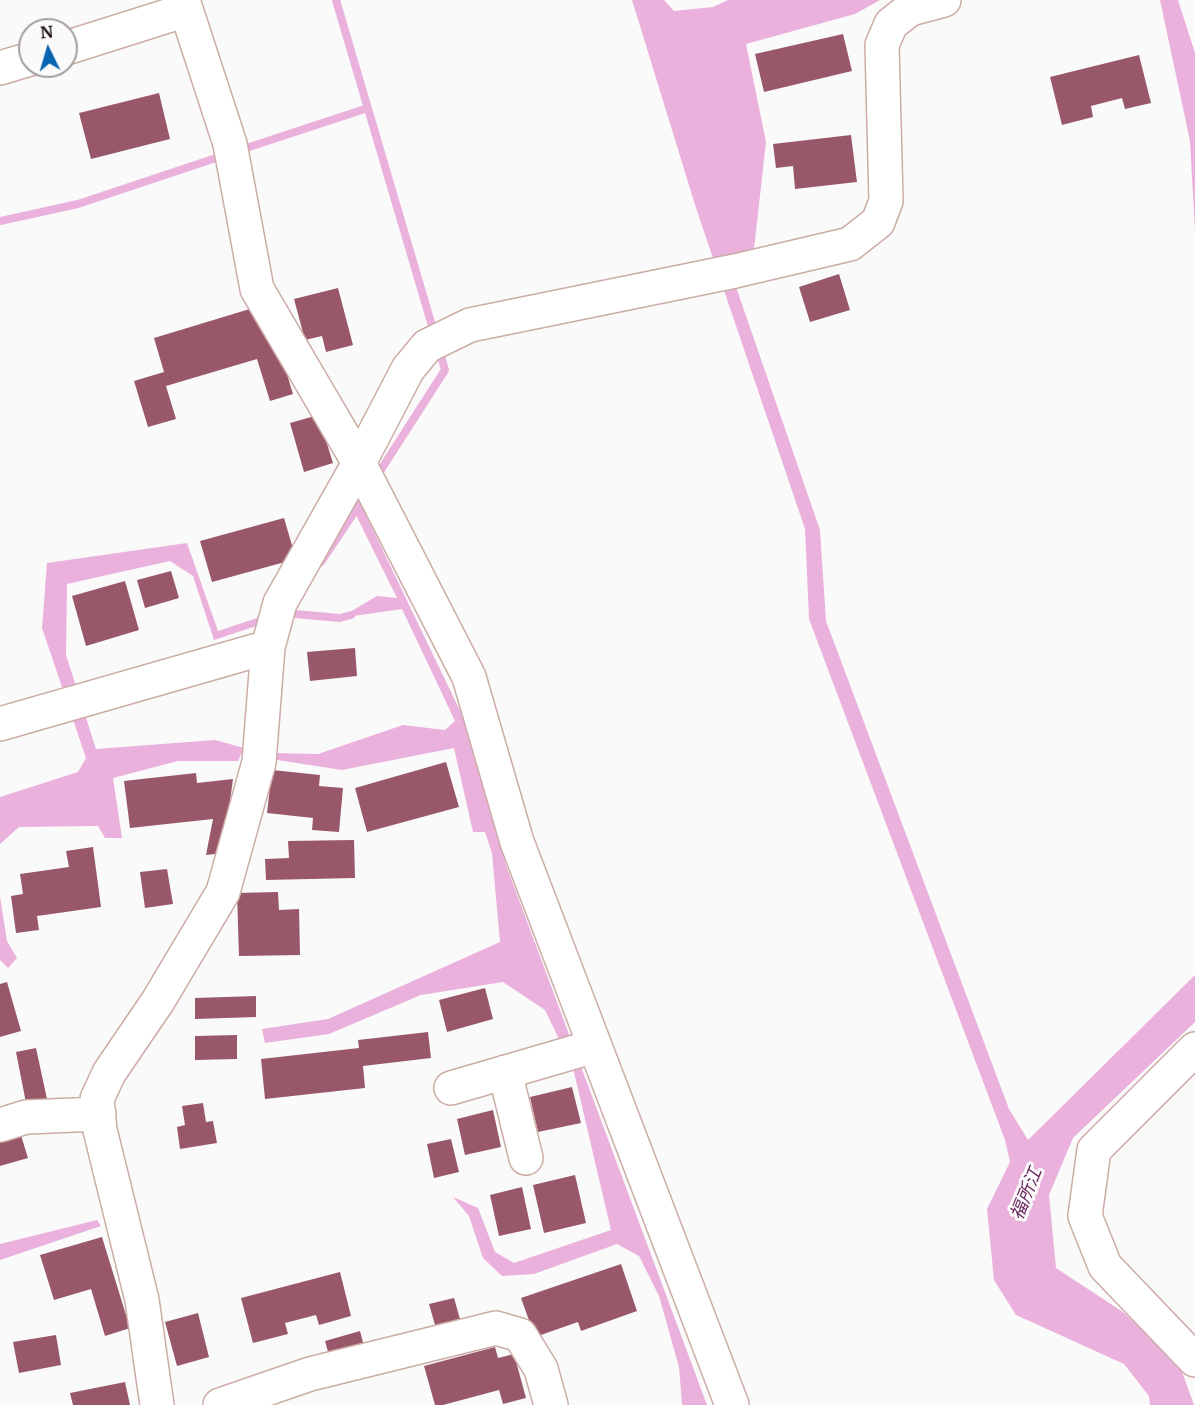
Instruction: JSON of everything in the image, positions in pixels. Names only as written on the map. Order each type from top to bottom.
[{"type":"street","points":[[157,1405],[142,1300],[100,1130],[98,1099],[110,1073],[158,1001],[223,892],[259,762],[273,627],[408,369],[436,342],[470,325],[724,273],[850,244],[878,222],[886,201],[882,45],[891,24],[910,9],[944,0]]},
{"type":"street","points":[[78,44],[184,5],[232,154],[257,289],[359,464],[469,678],[579,1050],[732,1405]]},
{"type":"street","points":[[0,68],[18,63]]},
{"type":"street","points":[[0,724],[75,702],[273,627]]},
{"type":"street","points":[[1195,1048],[1094,1150],[1085,1216],[1105,1266],[1195,1360]]},
{"type":"street","points":[[452,1088],[579,1050]]},
{"type":"street","points":[[505,1072],[526,1158]]},
{"type":"street","points":[[0,1125],[26,1118],[99,1113]]},
{"type":"street","points":[[220,1405],[310,1374],[496,1328],[520,1335],[542,1369],[551,1405]]},
{"type":"water","name":"福所江","points":[[632,0],[664,0],[674,11],[713,7],[728,0],[880,0],[855,14],[746,44],[766,142],[754,249],[726,258],[820,530],[826,621],[1009,1109],[1028,1140],[1195,975],[1195,1022],[1073,1138],[1049,1195],[1056,1268],[1123,1312],[1180,1366],[1194,1405],[1150,1405],[1149,1396],[1124,1364],[1016,1315],[994,1280],[987,1209],[1010,1162],[1005,1140],[809,619],[805,529],[696,208]]},
{"type":"water","points":[[1160,0],[1178,0],[1195,53],[1195,231],[1190,141]]},
{"type":"water","points":[[352,507],[362,507],[464,719],[506,865],[707,1405],[682,1405],[679,1367],[659,1296],[639,1256],[617,1244],[534,1274],[502,1276],[483,1258],[469,1216],[453,1197],[478,1208],[495,1252],[514,1263],[611,1230],[573,1068],[545,1010],[503,982],[421,995],[329,1034],[265,1043],[262,1029],[328,1019],[500,942],[492,853],[485,832],[473,832],[454,748],[342,770],[271,759],[275,753],[318,754],[403,725],[445,730],[455,721],[402,609],[340,618],[377,596],[397,598]]},
{"type":"water","points":[[187,543],[218,631],[260,617],[259,625],[214,640],[193,576],[170,561],[67,584],[66,655],[96,749],[215,740],[244,748],[238,761],[178,761],[113,778],[122,838],[105,838],[98,826],[19,827],[0,844],[0,797],[78,772],[86,758],[42,628],[47,563]]},
{"type":"water","points":[[0,897],[7,941],[17,958],[8,968],[0,960]]},
{"type":"water","points":[[97,1220],[101,1226],[0,1260],[0,1244]]},
{"type":"building","points":[[843,34],[852,71],[764,92],[755,54]]},
{"type":"building","points":[[1139,55],[1151,103],[1125,109],[1122,98],[1091,106],[1093,117],[1062,125],[1050,77]]},
{"type":"building","points":[[159,93],[170,139],[91,159],[79,113]]},
{"type":"building","points":[[851,135],[857,182],[795,189],[793,166],[776,168],[773,144]]},
{"type":"building","points":[[839,274],[850,310],[810,322],[799,287]]},
{"type":"building","points":[[338,288],[353,345],[326,352],[322,336],[305,340],[294,299]]},
{"type":"building","points":[[253,308],[280,351],[293,394],[270,401],[257,359],[166,386],[176,419],[148,427],[134,381],[164,372],[154,338]]},
{"type":"building","points":[[318,415],[333,463],[304,472],[290,423]]},
{"type":"building","points":[[284,518],[296,559],[212,582],[200,541]]},
{"type":"building","points":[[171,571],[179,598],[145,608],[137,580]]},
{"type":"building","points":[[125,581],[139,630],[86,646],[72,596]]},
{"type":"building","points":[[355,648],[357,676],[310,681],[307,652]]},
{"type":"building","points":[[446,762],[459,807],[367,832],[355,788]]},
{"type":"building","points":[[272,770],[320,775],[319,786],[343,788],[339,832],[312,830],[313,818],[267,813]]},
{"type":"building","points":[[196,773],[197,783],[233,779],[223,853],[206,855],[213,819],[130,828],[124,781]]},
{"type":"building","points":[[354,840],[355,878],[266,880],[265,859],[289,858],[288,841]]},
{"type":"building","points":[[93,847],[101,907],[37,916],[39,930],[16,933],[11,896],[23,894],[20,874],[69,867],[66,851]]},
{"type":"building","points":[[167,869],[173,904],[145,908],[140,872]]},
{"type":"building","points":[[278,892],[279,910],[299,909],[300,955],[239,956],[237,893]]},
{"type":"building","points":[[7,982],[21,1031],[0,1037],[0,984]]},
{"type":"building","points":[[485,988],[493,1019],[447,1032],[439,1000]]},
{"type":"building","points":[[256,996],[256,1017],[195,1019],[195,998]]},
{"type":"building","points":[[428,1032],[431,1058],[363,1066],[365,1088],[265,1099],[261,1059],[359,1048],[358,1040]]},
{"type":"building","points":[[237,1035],[237,1059],[195,1060],[195,1036]]},
{"type":"building","points":[[36,1048],[47,1099],[26,1103],[16,1052]]},
{"type":"building","points":[[572,1087],[581,1123],[538,1132],[530,1097]]},
{"type":"building","points":[[203,1103],[206,1122],[213,1121],[217,1143],[180,1149],[177,1127],[185,1125],[182,1106]]},
{"type":"building","points":[[493,1110],[501,1147],[465,1155],[457,1119]]},
{"type":"building","points":[[20,1132],[28,1158],[0,1166],[0,1138]]},
{"type":"building","points":[[451,1139],[459,1172],[434,1178],[427,1144]]},
{"type":"building","points":[[575,1175],[586,1223],[544,1233],[533,1185]]},
{"type":"building","points":[[522,1187],[531,1229],[499,1236],[490,1195]]},
{"type":"building","points":[[102,1237],[130,1328],[105,1336],[91,1289],[54,1300],[40,1255]]},
{"type":"building","points":[[621,1264],[637,1311],[581,1331],[578,1322],[535,1337],[521,1298]]},
{"type":"building","points":[[340,1272],[351,1316],[319,1325],[316,1315],[285,1323],[288,1334],[253,1343],[241,1298]]},
{"type":"building","points":[[454,1298],[462,1326],[437,1332],[429,1304]]},
{"type":"building","points":[[198,1313],[209,1357],[177,1366],[165,1322]]},
{"type":"building","points":[[360,1331],[365,1350],[330,1359],[325,1341]]},
{"type":"building","points":[[56,1335],[61,1365],[19,1373],[13,1342]]},
{"type":"building","points":[[495,1347],[498,1358],[514,1354],[526,1398],[503,1404],[499,1390],[443,1405],[435,1405],[424,1366]]},
{"type":"building","points":[[125,1382],[130,1405],[73,1405],[70,1393]]},
{"type":"waterway","points":[[336,0],[435,336]]},
{"type":"waterway","points":[[237,151],[368,108]]},
{"type":"waterway","points":[[0,221],[78,204],[225,155]]},
{"type":"waterway","points":[[375,479],[445,370],[439,349]]},
{"type":"waterway","points":[[321,562],[367,493]]},
{"type":"waterway","points":[[295,614],[340,618],[351,615]]}]
